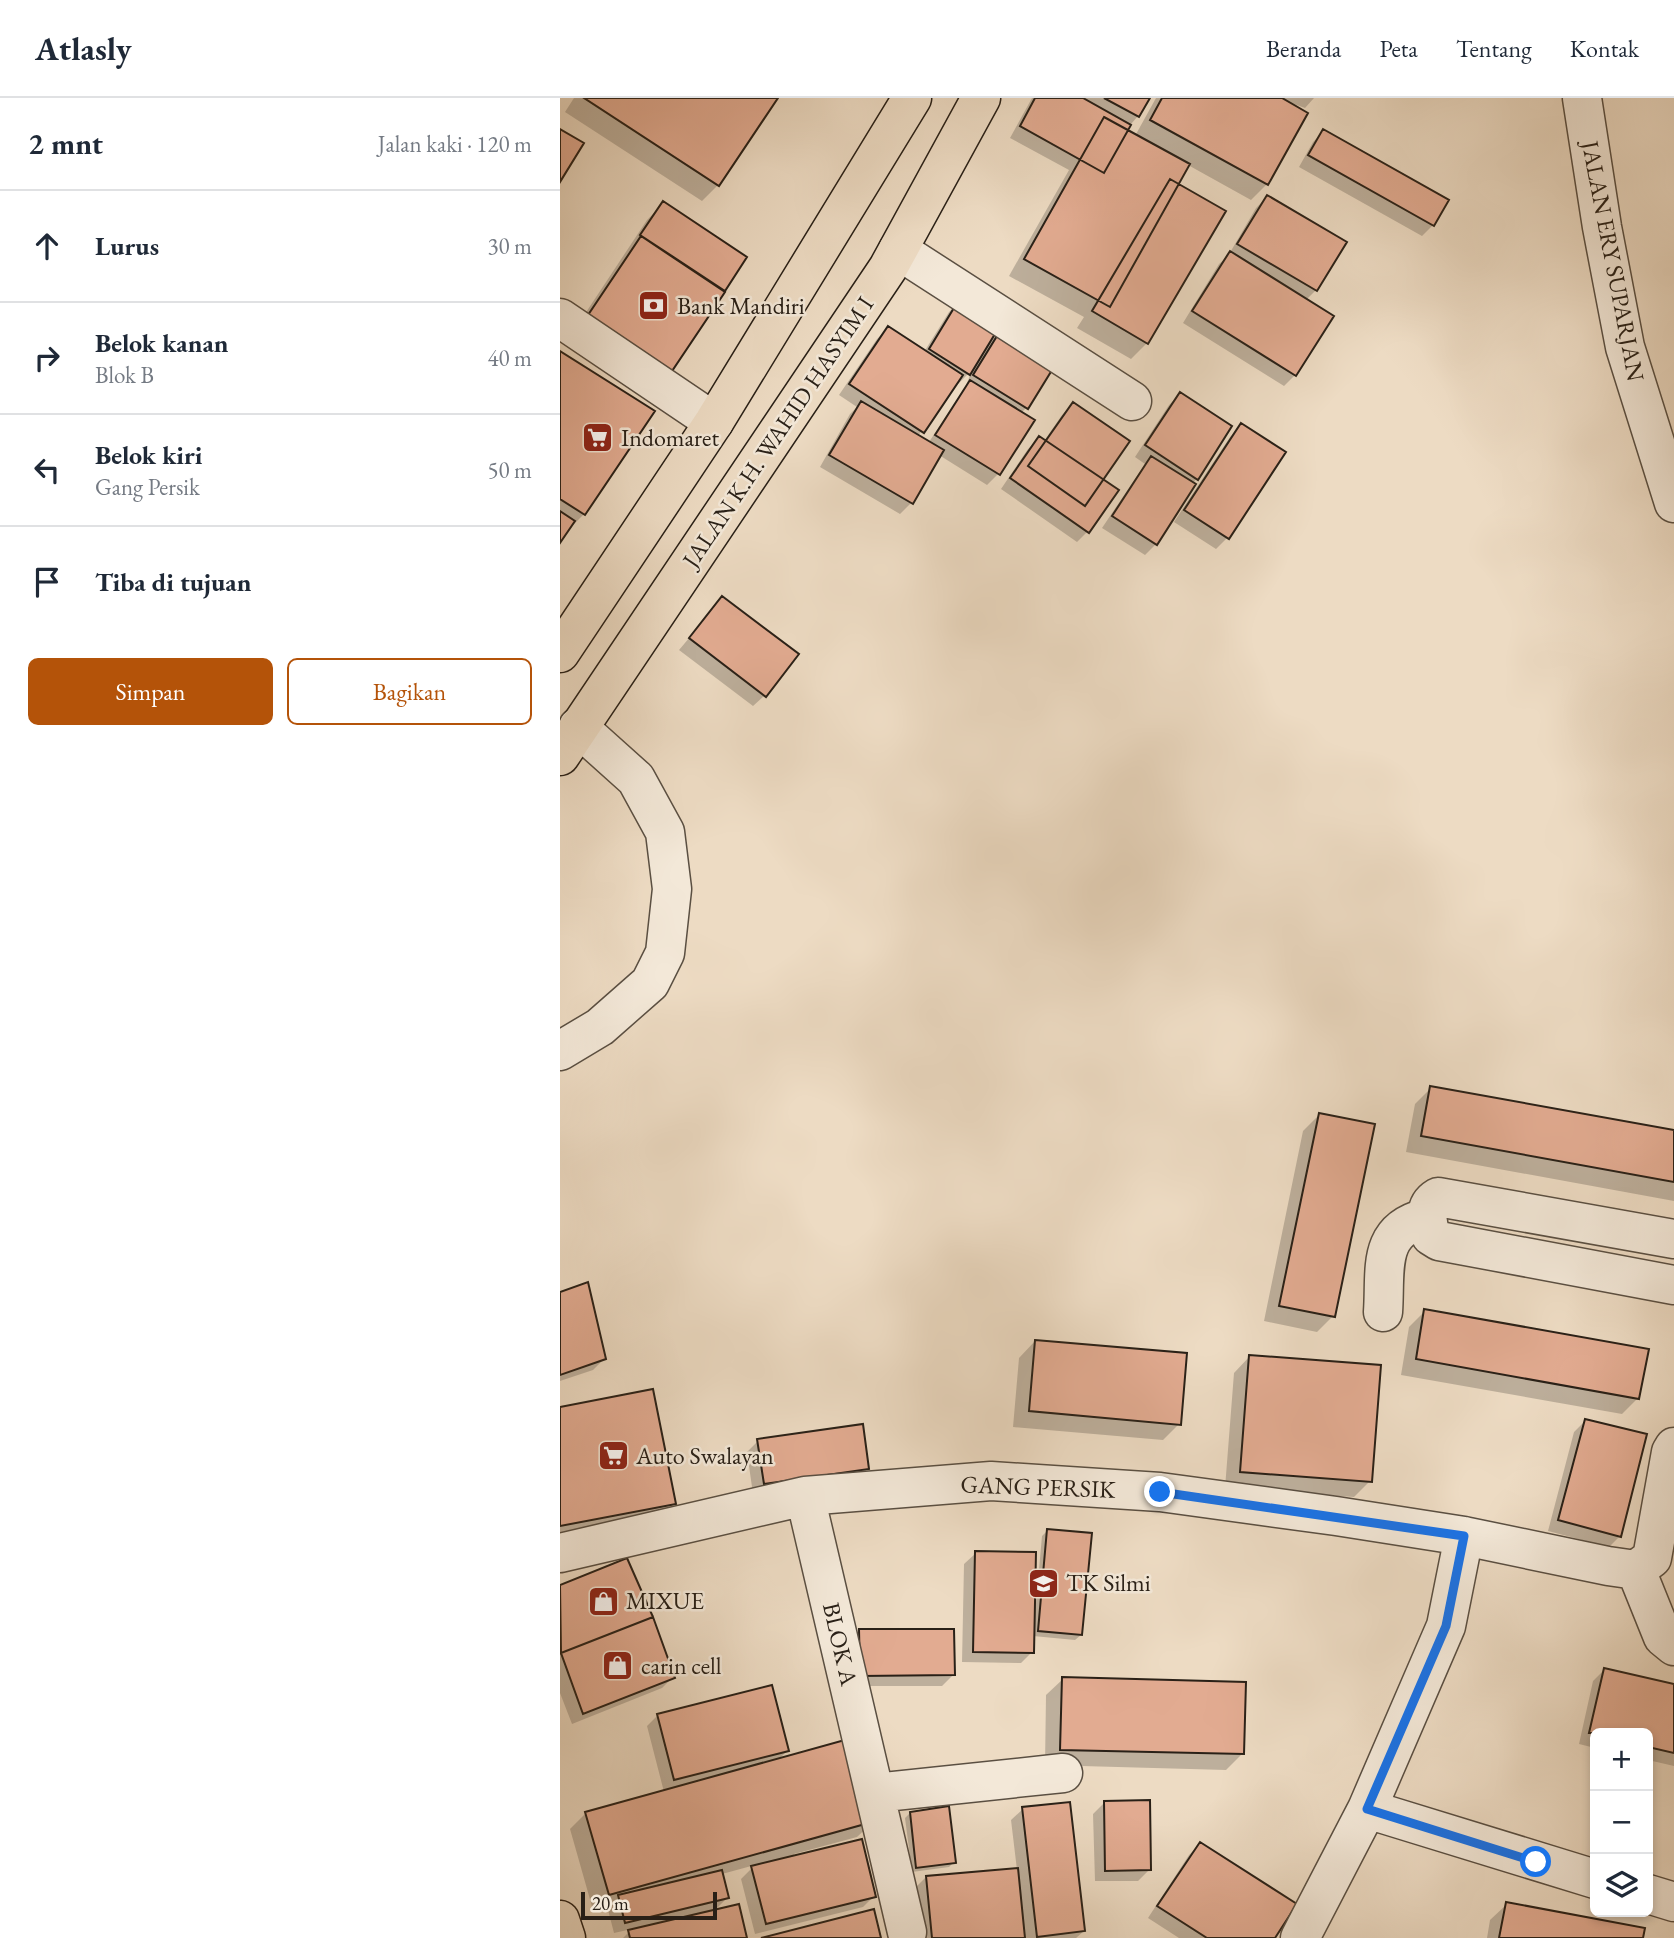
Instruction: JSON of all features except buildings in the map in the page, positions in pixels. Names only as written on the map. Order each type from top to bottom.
[{"type":"main road","points":[[560,653],[714,422],[912,98]]},
{"type":"main road","name":"JALAN K.H. WAHID HASYIM I","points":[[569,742],[888,268],[981,98]]},
{"type":"main road","points":[[560,1920],[566,1938]]},
{"type":"street","name":"JALAN ERY SUPARJAN","points":[[1582,98],[1602,227],[1625,347],[1673,498]]},
{"type":"street","points":[[898,250],[1132,401]]},
{"type":"street","points":[[560,318],[714,422]]},
{"type":"street","points":[[560,1051],[600,1027],[650,984],[665,953],[672,889],[665,832],[636,779],[569,742]]},
{"type":"street","points":[[1674,1239],[1438,1197],[1432,1201],[1426,1218],[1431,1236],[1439,1241],[1674,1285]]},
{"type":"street","points":[[1382,1312],[1387,1250],[1397,1231],[1408,1222],[1426,1218]]},
{"type":"street","points":[[1674,1447],[1651,1558],[1636,1570],[1663,1637],[1674,1646]]},
{"type":"street","name":"GANG PERSIK","points":[[560,1553],[805,1496],[991,1481],[1160,1492],[1464,1536],[1636,1570]]},
{"type":"street","name":"BLOK A","points":[[805,1496],[907,1932]]},
{"type":"street","points":[[1300,1938],[1367,1809],[1446,1626],[1464,1536]]},
{"type":"street","points":[[875,1793],[1063,1773]]},
{"type":"street","points":[[1367,1809],[1590,1878]]},
{"type":"street","points":[[1653,1896],[1674,1902]]},
{"type":"place","name":"Bank Mandiri","points":[[654,306]]},
{"type":"place","name":"Indomaret","points":[[598,438]]},
{"type":"place","name":"Auto Swalayan","points":[[613,1456]]},
{"type":"place","name":"TK Silmi","points":[[1043,1583]]},
{"type":"place","name":"MIXUE","points":[[603,1601]]},
{"type":"place","name":"carin cell","points":[[618,1666]]},
{"type":"route","points":[[1160,1492],[1464,1536],[1446,1626],[1367,1809],[1536,1862]]}]
